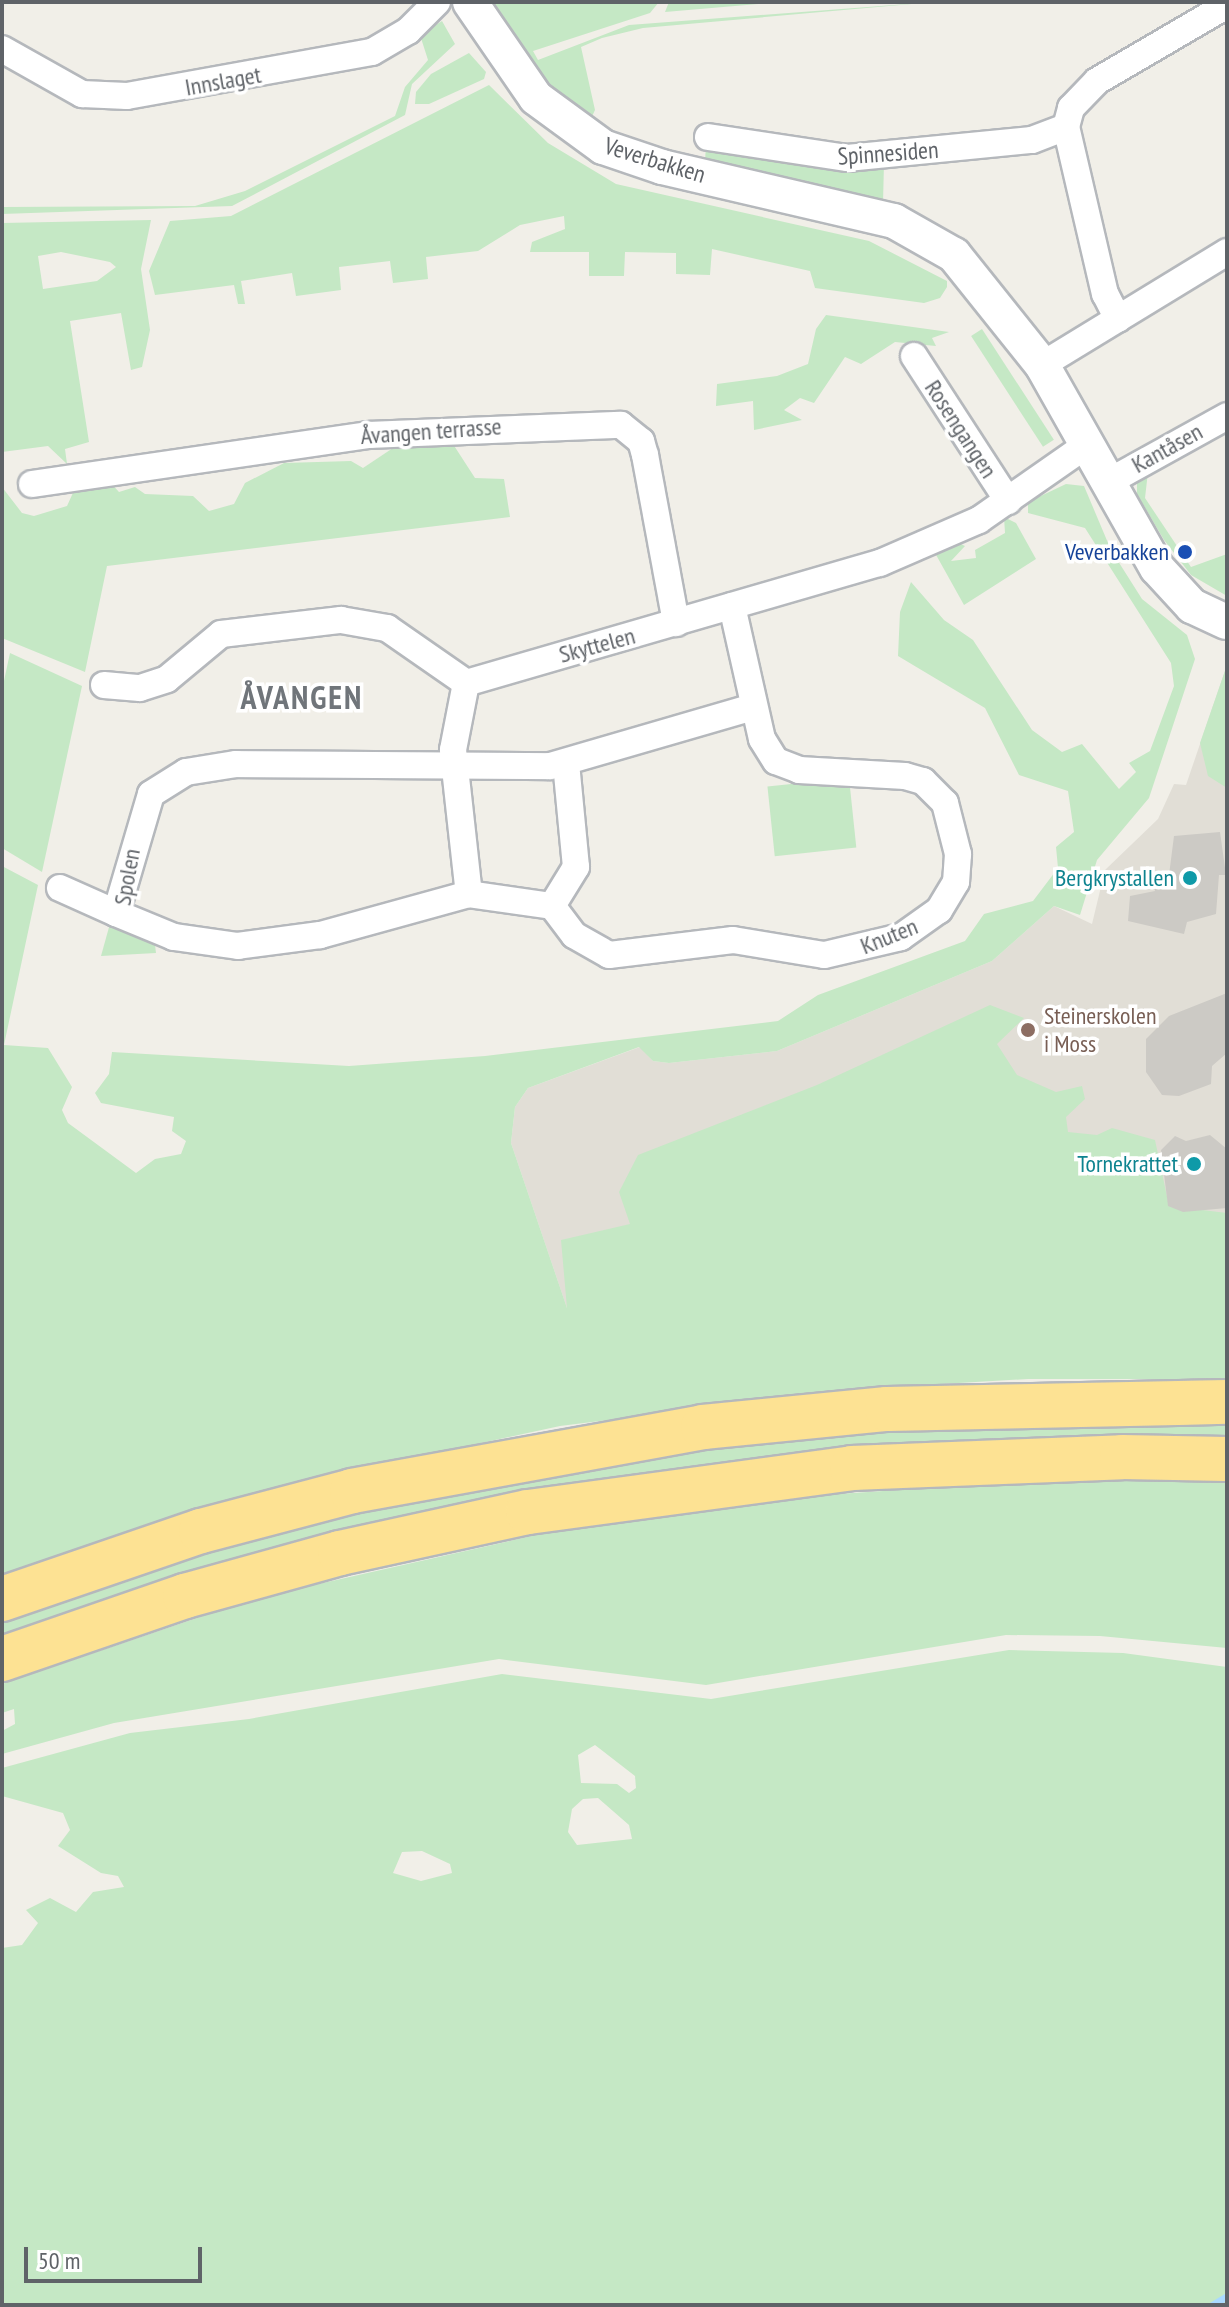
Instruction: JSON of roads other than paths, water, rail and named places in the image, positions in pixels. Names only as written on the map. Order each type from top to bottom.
[{"type":"highway","points":[[2,1599],[201,1531],[352,1491],[703,1427],[887,1409],[1227,1402]]},
{"type":"highway","points":[[2,1659],[213,1588],[528,1512],[852,1468],[1122,1457],[1227,1459]]},
{"type":"street","name":"Innslaget","points":[[2,49],[82,94],[127,96],[372,52],[408,31],[437,2]]},
{"type":"street","name":"Veverbakken","points":[[470,2],[522,82],[576,130],[636,159],[841,205],[908,227],[967,267],[1042,365],[1175,592],[1227,622]]},
{"type":"street","points":[[1118,319],[1105,294],[1066,127],[1071,108],[1097,81],[1227,5]]},
{"type":"street","name":"Spinnesiden","points":[[708,137],[847,158],[1032,140],[1066,127]]},
{"type":"street","points":[[1042,365],[1227,252]]},
{"type":"street","name":"Rosengangen","points":[[914,356],[1008,501]]},
{"type":"street","name":"Kantåsen","points":[[1108,482],[1227,416]]},
{"type":"street","name":"Åvangen terrasse","points":[[32,484],[368,435],[621,425],[641,441],[645,455],[676,623]]},
{"type":"street","name":"Skyttelen","points":[[466,683],[880,563],[1008,501],[1088,444]]},
{"type":"street","name":"Knuten","points":[[552,906],[574,935],[618,956],[733,940],[832,955],[901,937],[939,910],[958,870],[950,818],[937,791],[883,773],[787,767],[769,752],[753,707],[732,606]]},
{"type":"street","points":[[104,685],[160,682],[229,632],[341,620],[387,628],[466,683],[454,736],[469,894],[552,906],[576,867],[566,764]]},
{"type":"street","points":[[456,768],[566,764],[753,707]]},
{"type":"street","name":"Spolen","points":[[456,768],[236,764],[172,777],[151,794],[142,814],[116,913],[179,938],[238,946],[320,935],[469,894]]},
{"type":"street","points":[[60,888],[116,913]]},
{"type":"waterway","points":[[1212,2305],[1227,2296]]},
{"type":"place","name":"Veverbakken","points":[[1185,552]]},
{"type":"place","name":"Bergkrystallen","points":[[1190,878]]},
{"type":"place","name":"Steinerskolen i Moss","points":[[1028,1030]]},
{"type":"place","name":"Tornekrattet","points":[[1194,1164]]},
{"type":"district","name":"ÅVANGEN","points":[[302,697]]}]
